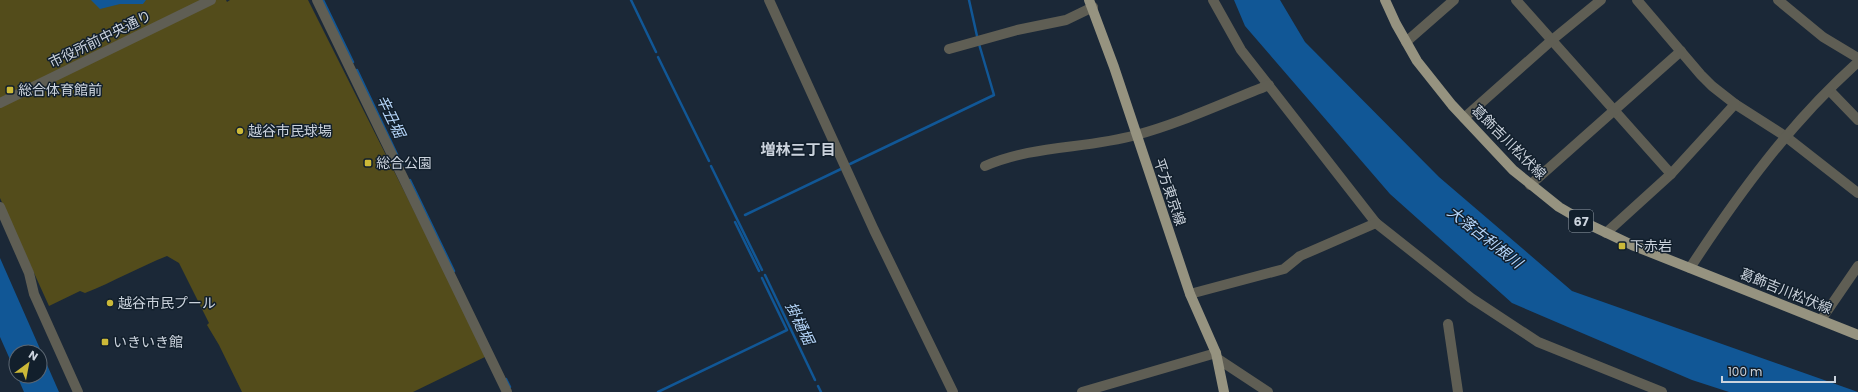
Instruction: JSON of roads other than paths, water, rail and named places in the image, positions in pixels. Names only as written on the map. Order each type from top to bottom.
[{"type":"main road","name":"葛飾吉川松伏線","points":[[1385,0],[1406,42],[1427,75],[1464,118],[1513,170],[1530,185],[1576,218],[1606,233],[1690,268],[1858,335]]},
{"type":"main road","name":"平方東京線","points":[[1091,3],[1190,294],[1217,356],[1224,392]]},
{"type":"street","name":"市役所前中央通り","points":[[0,104],[211,0]]},
{"type":"street","points":[[317,0],[507,392]]},
{"type":"street","points":[[769,0],[874,230],[953,392]]},
{"type":"street","points":[[1213,0],[1241,50],[1376,223],[1471,298],[1538,342],[1660,392]]},
{"type":"street","points":[[1406,42],[1454,0]]},
{"type":"street","points":[[1516,0],[1671,174]]},
{"type":"street","points":[[1464,118],[1552,40],[1601,0]]},
{"type":"street","points":[[1637,0],[1712,86],[1735,104],[1785,136],[1858,194]]},
{"type":"street","points":[[1690,268],[1729,208],[1785,136],[1858,62],[1823,37],[1778,0]]},
{"type":"street","points":[[949,49],[1017,30],[1066,20],[1091,3]]},
{"type":"street","points":[[1530,185],[1681,51]]},
{"type":"street","points":[[985,166],[1005,157],[1136,136],[1188,118],[1269,85]]},
{"type":"street","points":[[1830,90],[1858,120]]},
{"type":"street","points":[[1606,233],[1671,174],[1735,104]]},
{"type":"street","points":[[0,207],[29,273],[34,294],[78,392]]},
{"type":"street","points":[[1190,294],[1284,269],[1300,256],[1376,223]]},
{"type":"street","points":[[1821,320],[1858,266]]},
{"type":"street","points":[[1448,324],[1458,392]]},
{"type":"street","points":[[1082,392],[1217,356],[1268,392]]},
{"type":"water","points":[[91,0],[146,0],[143,4],[120,4],[100,9]]},
{"type":"water","name":"大落古利根川","points":[[1234,0],[1280,0],[1305,42],[1439,177],[1572,291],[1858,392],[1729,392],[1692,380],[1512,303],[1390,194],[1245,26]]},
{"type":"water","points":[[0,258],[38,344],[8,344],[8,355],[0,337]]},
{"type":"water","points":[[48,367],[59,392],[24,392],[20,384],[48,384]]},
{"type":"waterway","name":"辛丑堀","points":[[323,0],[353,62]]},
{"type":"waterway","name":"掛樋堀","points":[[631,0],[656,52]]},
{"type":"waterway","points":[[969,0],[977,36]]},
{"type":"waterway","points":[[850,164],[994,95],[979,44]]},
{"type":"waterway","name":"掛樋堀","points":[[658,57],[709,161]]},
{"type":"waterway","name":"辛丑堀","points":[[357,70],[402,165]]},
{"type":"waterway","name":"掛樋堀","points":[[711,166],[762,270]]},
{"type":"waterway","points":[[745,215],[841,169]]},
{"type":"waterway","name":"辛丑堀","points":[[410,180],[454,271]]},
{"type":"waterway","name":"掛樋堀","points":[[735,222],[759,271]]},
{"type":"waterway","name":"掛樋堀","points":[[765,275],[815,380]]},
{"type":"waterway","points":[[658,392],[787,330],[762,278]]},
{"type":"waterway","name":"辛丑堀","points":[[506,379],[510,387]]},
{"type":"waterway","name":"掛樋堀","points":[[818,386],[821,392]]},
{"type":"place","name":"総合体育館前","points":[[10,90]]},
{"type":"place","name":"越谷市民球場","points":[[240,131]]},
{"type":"place","name":"総合公園","points":[[368,163]]},
{"type":"place","name":"下赤岩","points":[[1622,246]]},
{"type":"place","name":"越谷市民プール","points":[[110,303]]},
{"type":"place","name":"いきいき館","points":[[105,342]]},
{"type":"district","name":"増林三丁目","points":[[798,149]]}]
